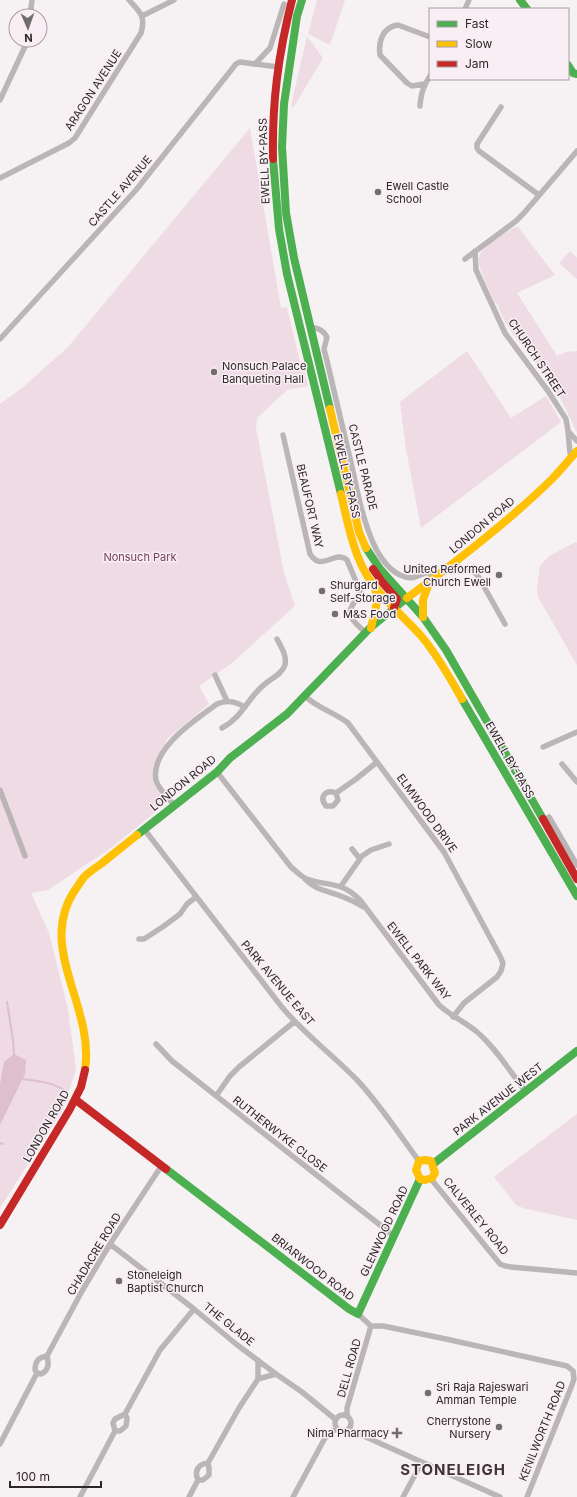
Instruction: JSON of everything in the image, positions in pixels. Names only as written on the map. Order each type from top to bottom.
[{"type":"main road","name":"EWELL BY-PASS","points":[[302,0],[297,16],[284,104],[282,147],[286,213],[294,258],[310,328],[359,532],[366,548],[380,569],[423,617],[446,650],[577,879]]},
{"type":"main road","points":[[520,0],[526,8]]},
{"type":"main road","name":"EWELL BY-PASS","points":[[288,2],[282,36],[274,106],[273,152],[277,210],[284,260],[352,540],[364,568],[375,587],[426,641],[436,656],[577,896]]},
{"type":"main road","points":[[569,67],[573,73],[577,74]]},
{"type":"main road","name":"LONDON ROAD","points":[[0,1225],[76,1100],[86,1068],[86,1033],[81,1012],[62,953],[60,936],[62,918],[71,895],[84,877],[174,804],[217,772],[230,758],[271,727],[305,696],[368,630],[394,608],[451,565],[551,480],[575,454]]},
{"type":"main road","points":[[366,548],[373,570],[397,599],[394,608]]},
{"type":"main road","points":[[423,617],[423,600],[431,580]]},
{"type":"main road","points":[[368,630],[377,602],[375,587]]},
{"type":"main road","points":[[407,598],[406,606],[423,628],[426,641]]},
{"type":"main road","name":"PARK AVENUE WEST","points":[[433,1164],[577,1051]]},
{"type":"main road","name":"BRIARWOOD ROAD","points":[[76,1100],[162,1164],[349,1309],[358,1314]]},
{"type":"main road","points":[[420,1179],[416,1170],[419,1161],[431,1161],[433,1164]]},
{"type":"main road","name":"CALVERLEY ROAD","points":[[420,1179],[432,1179],[435,1169],[433,1164]]},
{"type":"main road","name":"GLENWOOD ROAD","points":[[358,1314],[420,1179]]},
{"type":"street","points":[[129,0],[142,16],[174,0]]},
{"type":"street","points":[[255,64],[270,48],[288,2]]},
{"type":"street","name":"ARAGON AVENUE","points":[[0,178],[69,143],[75,138],[136,43],[142,27],[142,16]]},
{"type":"street","points":[[420,97],[412,86],[407,83],[380,55],[380,44],[384,33],[391,26],[398,25],[429,37]]},
{"type":"street","points":[[0,100],[24,48]]},
{"type":"street","name":"CASTLE AVENUE","points":[[0,339],[136,190],[236,64],[240,62],[278,68]]},
{"type":"street","points":[[420,106],[420,97],[424,84],[429,77]]},
{"type":"street","points":[[412,86],[424,84]]},
{"type":"street","points":[[501,107],[477,144],[477,148],[539,195]]},
{"type":"street","points":[[465,258],[516,221],[577,151]]},
{"type":"street","name":"CHURCH STREET","points":[[475,251],[476,270],[504,333],[536,373],[566,419],[570,453],[575,454]]},
{"type":"street","name":"CASTLE PARADE","points":[[310,328],[319,328],[327,337],[324,349],[362,508],[373,542],[382,558],[392,570],[399,575],[417,578],[428,572],[431,580]]},
{"type":"street","name":"CHURCH STREET","points":[[568,431],[577,441]]},
{"type":"street","name":"BEAUFORT WAY","points":[[283,435],[310,554],[314,559],[321,562],[340,557],[346,560],[360,591],[359,596],[351,607],[350,615],[354,621],[368,630]]},
{"type":"street","points":[[349,491],[362,508]]},
{"type":"street","points":[[451,565],[473,572],[478,576],[505,624]]},
{"type":"street","points":[[222,728],[232,723],[252,696],[280,673],[286,658],[277,639]]},
{"type":"street","points":[[215,675],[228,701]]},
{"type":"street","name":"ELMWOOD DRIVE","points":[[305,696],[312,702],[339,716],[348,723],[444,852],[500,956],[503,963],[502,971],[497,977],[464,1003],[453,1017]]},
{"type":"street","points":[[174,804],[161,789],[156,780],[156,770],[160,758],[169,743],[217,704],[232,701],[245,707]]},
{"type":"street","points":[[543,747],[577,732]]},
{"type":"street","points":[[336,793],[377,762]]},
{"type":"street","points":[[562,764],[577,781]]},
{"type":"street","name":"EWELL PARK WAY","points":[[217,772],[291,868],[306,879],[310,884],[320,890],[350,899],[366,908]]},
{"type":"street","points":[[0,790],[25,856]]},
{"type":"street","points":[[549,817],[577,865]]},
{"type":"street","name":"PARK AVENUE EAST","points":[[144,829],[294,1022],[361,1084],[419,1161]]},
{"type":"street","points":[[341,886],[360,859],[371,850],[389,844]]},
{"type":"street","points":[[352,849],[360,859]]},
{"type":"street","name":"EWELL PARK WAY","points":[[306,879],[341,886],[353,893],[439,1005],[453,1017],[477,1032],[526,1092]]},
{"type":"street","points":[[139,939],[144,939],[164,926],[180,914],[187,904],[196,897]]},
{"type":"street","points":[[216,1096],[230,1076],[239,1067],[294,1022]]},
{"type":"street","name":"RUTHERWYKE CLOSE","points":[[156,1044],[172,1061],[394,1236]]},
{"type":"street","name":"CHADACRE ROAD","points":[[38,1373],[41,1374],[48,1368],[49,1364],[47,1356],[82,1291],[110,1244],[162,1164]]},
{"type":"street","name":"CALVERLEY ROAD","points":[[432,1179],[500,1264],[511,1267],[577,1273]]},
{"type":"street","name":"THE GLADE","points":[[110,1244],[194,1309],[236,1344],[302,1392],[335,1419]]},
{"type":"street","points":[[80,1497],[115,1431],[115,1419],[125,1414],[160,1350],[194,1309]]},
{"type":"street","name":"BRIARWOOD ROAD","points":[[358,1314],[371,1326]]},
{"type":"street","points":[[371,1326],[383,1326],[567,1366],[575,1370]]},
{"type":"street","name":"DELL ROAD","points":[[347,1416],[347,1408],[371,1326]]},
{"type":"street","name":"CHADACRE ROAD","points":[[38,1373],[35,1370],[36,1362],[39,1358],[47,1356]]},
{"type":"street","points":[[198,1480],[203,1480],[209,1475],[210,1472],[208,1463],[239,1408],[258,1380],[258,1360]]},
{"type":"street","name":"KENILWORTH ROAD","points":[[527,1497],[572,1385],[575,1370]]},
{"type":"street","name":"CHADACRE ROAD","points":[[0,1444],[38,1373]]},
{"type":"street","points":[[258,1380],[276,1374]]},
{"type":"street","points":[[115,1431],[120,1431],[126,1426],[127,1418],[125,1414]]},
{"type":"street","points":[[337,1429],[335,1419],[339,1416],[347,1416],[351,1422],[348,1429]]},
{"type":"street","points":[[294,1497],[325,1438],[337,1429],[341,1431],[348,1429],[500,1497]]},
{"type":"street","points":[[403,1497],[422,1462]]},
{"type":"street","points":[[189,1497],[198,1480],[196,1474],[198,1468],[202,1464],[208,1463]]},
{"type":"green space","points":[[317,0],[345,0],[330,45],[308,34]]},
{"type":"green space","points":[[307,36],[323,58],[293,108],[291,106]]},
{"type":"green space","name":"Nonsuch Park","points":[[250,128],[281,308],[287,307],[300,362],[302,361],[308,386],[287,390],[257,418],[256,428],[284,573],[295,606],[232,663],[199,686],[209,704],[168,738],[156,760],[154,783],[164,797],[163,806],[111,848],[48,890],[32,893],[49,933],[68,1009],[76,1070],[62,1111],[0,1208],[0,404],[22,388],[68,347]]},
{"type":"green space","points":[[515,227],[518,227],[555,275],[517,293],[557,356],[566,352],[577,351],[577,433],[555,389],[506,323],[497,303],[495,303],[481,271],[479,259],[483,250]]},
{"type":"green space","points":[[570,251],[577,258],[577,279],[559,263]]},
{"type":"green space","points":[[467,351],[511,418],[546,396],[561,422],[421,528],[406,449],[400,402]]},
{"type":"green space","points":[[576,542],[577,665],[538,597],[537,589],[540,565],[551,555]]},
{"type":"green space","points":[[577,1114],[577,1220],[523,1208],[516,1205],[494,1177]]},
{"type":"shaded area","points":[[14,1054],[26,1060],[25,1074],[0,1125],[0,1084],[4,1062]]},
{"type":"waterway","points":[[7,1002],[14,1054]]},
{"type":"waterway","points":[[22,1079],[51,1084],[67,1092]]},
{"type":"traffic: fast","points":[[302,0],[297,16],[284,104],[282,147],[286,213],[294,258],[330,409]]},
{"type":"traffic: fast","points":[[520,0],[526,8]]},
{"type":"traffic: fast","points":[[569,67],[573,73],[577,74]]},
{"type":"traffic: fast","points":[[273,159],[279,229],[287,274],[341,494]]},
{"type":"traffic: fast","points":[[366,548],[380,569],[423,617],[446,650],[543,819]]},
{"type":"traffic: fast","points":[[137,835],[217,772],[230,758],[287,714],[370,628],[407,598]]},
{"type":"traffic: fast","points":[[462,699],[577,896]]},
{"type":"traffic: fast","points":[[433,1164],[577,1051]]},
{"type":"traffic: fast","points":[[166,1169],[349,1309],[358,1314],[420,1179]]},
{"type":"traffic: slow","points":[[330,409],[359,532],[366,548]]},
{"type":"traffic: slow","points":[[407,598],[517,512],[551,480],[577,451]]},
{"type":"traffic: slow","points":[[341,494],[353,543],[364,570],[376,589],[428,644],[444,667],[462,699]]},
{"type":"traffic: slow","points":[[423,617],[423,600],[429,583]]},
{"type":"traffic: slow","points":[[371,628],[377,602],[375,587]]},
{"type":"traffic: slow","points":[[85,1070],[86,1046],[82,1023],[64,956],[62,934],[65,912],[75,890],[84,877],[137,835]]},
{"type":"traffic: slow","points":[[425,1160],[431,1161],[435,1173],[432,1178],[425,1180],[420,1179],[416,1170],[419,1161],[425,1160]]},
{"type":"traffic: jam","points":[[273,159],[277,79],[283,40],[292,0]]},
{"type":"traffic: jam","points":[[373,569],[397,599],[394,608]]},
{"type":"traffic: jam","points":[[543,819],[577,879]]},
{"type":"traffic: jam","points":[[0,1225],[70,1109],[81,1087],[85,1070]]},
{"type":"traffic: jam","points":[[76,1100],[166,1169]]},
{"type":"place","name":"Ewell Castle School","points":[[378,192]]},
{"type":"place","name":"Nonsuch Palace Banqueting Hall","points":[[214,372]]},
{"type":"place","name":"United Reformed Church Ewell","points":[[499,575]]},
{"type":"place","name":"Shurgard Self-Storage","points":[[322,591]]},
{"type":"place","name":"M&S Food","points":[[335,614]]},
{"type":"place","name":"Stoneleigh Baptist Church","points":[[119,1281]]},
{"type":"place","name":"Sri Raja Rajeswari Amman Temple","points":[[428,1393]]},
{"type":"place","name":"Cherrystone Nursery","points":[[499,1427]]},
{"type":"place","name":"Nima Pharmacy","points":[[397,1433]]},
{"type":"district","name":"STONELEIGH","points":[[453,1469]]}]
